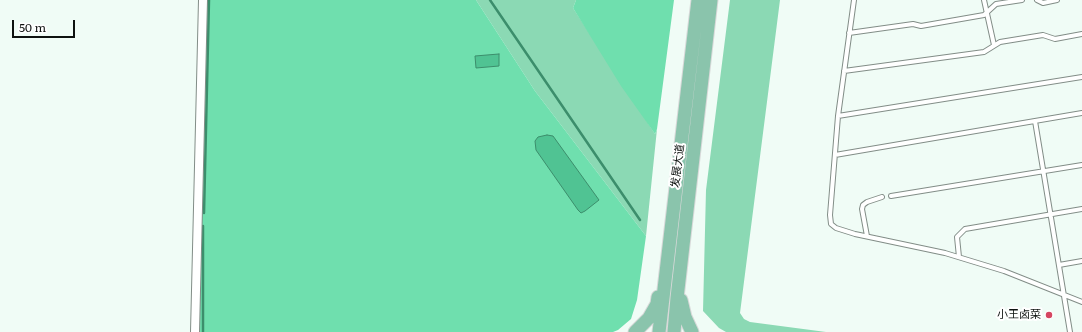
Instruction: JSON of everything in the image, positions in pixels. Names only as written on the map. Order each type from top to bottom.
[{"type":"main road","name":"发展大道","points":[[659,332],[698,0]]},
{"type":"main road","name":"发展大道","points":[[674,332],[711,0]]},
{"type":"main road","points":[[635,332],[649,318],[657,304],[675,194]]},
{"type":"main road","points":[[688,196],[681,302],[685,317],[692,332]]},
{"type":"street","points":[[195,332],[203,0]]},
{"type":"lane","points":[[854,0],[838,116],[830,215],[831,224],[836,228],[867,236],[959,257],[1004,271],[1082,302]]},
{"type":"lane","points":[[984,0],[994,45]]},
{"type":"lane","points":[[849,33],[912,24],[921,26],[984,15],[996,4],[1022,0]]},
{"type":"lane","points":[[1037,0],[1043,3],[1056,0]]},
{"type":"lane","points":[[844,70],[984,52],[1000,42],[1043,35],[1055,39],[1082,34]]},
{"type":"lane","points":[[838,116],[1082,77]]},
{"type":"lane","points":[[835,155],[1082,113]]},
{"type":"lane","points":[[1035,121],[1070,332]]},
{"type":"lane","points":[[891,196],[1082,165]]},
{"type":"lane","points":[[867,236],[862,209],[864,204],[867,202],[882,197]]},
{"type":"lane","points":[[959,257],[957,237],[965,229],[1082,210]]},
{"type":"lane","points":[[1059,265],[1082,261]]},
{"type":"shaded area","points":[[204,0],[476,0],[535,91],[646,236],[637,300],[631,319],[618,330],[613,332],[197,332]]},
{"type":"shaded area","points":[[476,0],[576,0],[573,8],[655,134],[657,129],[646,236],[535,91]]},
{"type":"shaded area","points":[[576,0],[674,0],[657,129],[655,134],[621,86],[573,8]]},
{"type":"shaded area","points":[[730,0],[780,0],[740,313],[744,319],[750,322],[826,332],[726,332],[719,328],[703,311],[706,190]]},
{"type":"shaded area","points":[[499,54],[499,66],[476,68],[475,56]]},
{"type":"shaded area","points":[[547,135],[553,136],[599,200],[581,213],[536,150],[535,141],[538,137]]},
{"type":"waterway","points":[[204,213],[209,0]]},
{"type":"waterway","points":[[490,0],[640,220]]},
{"type":"waterway","points":[[203,226],[203,332]]},
{"type":"place","name":"小王卤菜","points":[[1049,315]]}]
